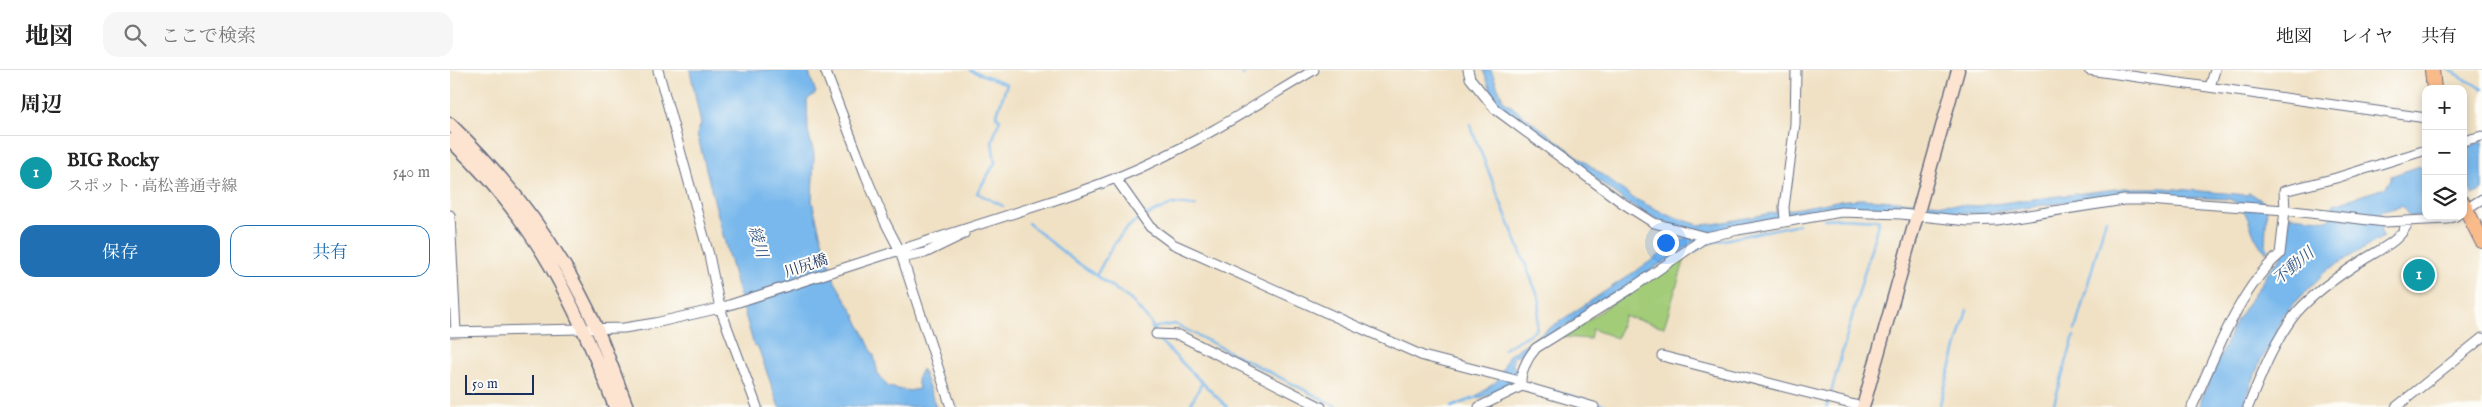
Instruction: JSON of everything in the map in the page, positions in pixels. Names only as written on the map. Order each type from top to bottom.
[{"type":"main road","points":[[1863,407],[1958,70]]},
{"type":"main road","points":[[2432,70],[2434,85]]},
{"type":"main road","points":[[450,124],[506,182],[533,216],[568,272],[591,329],[627,407]]},
{"type":"main road","points":[[450,140],[497,189],[525,225],[591,329],[615,407]]},
{"type":"main road","points":[[2467,218],[2482,241]]},
{"type":"street","points":[[658,70],[723,307],[757,407]]},
{"type":"street","points":[[826,70],[898,254],[951,407]]},
{"type":"street","name":"川尻橋","points":[[453,332],[624,328],[655,323],[723,307],[898,254],[1118,178],[1151,163],[1239,116],[1314,70]]},
{"type":"street","points":[[1468,70],[1470,78],[1495,109],[1636,213],[1654,223],[1704,237],[1785,220],[1841,212],[1920,210],[1968,221],[1996,220],[2124,200],[2285,210],[2384,222],[2408,222],[2422,219]]},
{"type":"street","points":[[1785,220],[1784,207],[1795,124],[1796,70]]},
{"type":"street","points":[[2089,70],[2422,117]]},
{"type":"street","points":[[2210,87],[2215,70]]},
{"type":"street","points":[[2467,140],[2482,136]]},
{"type":"street","points":[[2192,407],[2233,318],[2264,268],[2280,254],[2285,210],[2284,190],[2336,178],[2422,151]]},
{"type":"street","points":[[1118,178],[1119,183],[1150,227],[1173,244],[1423,356],[1499,375],[1594,407]]},
{"type":"street","points":[[2467,207],[2482,199]]},
{"type":"street","points":[[450,214],[453,332]]},
{"type":"street","points":[[2248,407],[2283,332],[2297,313],[2310,300],[2358,263],[2389,244],[2406,230],[2408,222]]},
{"type":"street","points":[[1479,407],[1520,382],[1530,355],[1536,348],[1629,290],[1704,237]]},
{"type":"street","points":[[1156,334],[1179,335],[1321,407]]},
{"type":"street","points":[[2396,407],[2482,338]]},
{"type":"street","points":[[1662,356],[1863,407]]},
{"type":"green space","points":[[1683,257],[1685,259],[1664,327],[1624,316],[1617,338],[1592,329],[1590,339],[1562,337]]},
{"type":"water","name":"綾川","points":[[690,70],[808,70],[816,93],[807,100],[808,131],[814,154],[812,201],[835,282],[855,315],[874,356],[878,374],[888,387],[908,391],[919,389],[917,379],[922,369],[936,407],[779,407],[758,347],[754,346],[728,254],[697,134],[701,124]]},
{"type":"water","points":[[1483,70],[1491,70],[1503,100],[1633,198],[1668,215],[1699,225],[1714,224],[1837,201],[1861,199],[1978,206],[2124,188],[2164,188],[2248,195],[2249,192],[2267,204],[2265,245],[2269,249],[2266,252],[2255,238],[2242,208],[2229,199],[2123,194],[1983,214],[1864,207],[1836,208],[1709,232],[1526,352],[1513,357],[1513,366],[1517,371],[1510,385],[1478,399],[1477,396],[1498,380],[1509,355],[1696,231],[1658,220],[1629,204],[1496,103]]},
{"type":"water","points":[[2482,141],[2482,190],[2473,195],[2467,183],[2467,147]]},
{"type":"water","name":"不動川","points":[[2420,166],[2422,169],[2422,216],[2409,216],[2402,206],[2380,212],[2383,227],[2380,229],[2383,237],[2327,270],[2283,315],[2272,343],[2260,361],[2243,407],[2198,407],[2235,323],[2270,270],[2282,256],[2290,216],[2330,220],[2334,204],[2385,188],[2391,176]]},
{"type":"waterway","points":[[970,70],[1007,84],[996,117],[1000,119],[992,141],[995,163],[977,193],[1003,206]]},
{"type":"waterway","points":[[1243,75],[1245,70]]},
{"type":"waterway","points":[[2450,70],[2482,89]]},
{"type":"waterway","points":[[1470,125],[1540,301],[1536,330],[1504,349]]},
{"type":"waterway","points":[[1145,216],[1173,204],[1196,206]]},
{"type":"waterway","points":[[1096,276],[1109,252],[1120,237],[1140,218]]},
{"type":"waterway","points":[[1824,219],[1879,220],[1827,407]]},
{"type":"waterway","points":[[2075,330],[2106,219]]},
{"type":"waterway","points":[[1028,223],[1068,256],[1131,300],[1151,323],[1156,337],[1227,407]]},
{"type":"waterway","points":[[1695,252],[1705,244],[1799,224]]},
{"type":"waterway","points":[[1939,407],[1967,310]]},
{"type":"waterway","points":[[1152,328],[1175,324],[1338,407]]},
{"type":"waterway","points":[[2053,407],[2074,336]]},
{"type":"waterway","points":[[1189,407],[1202,383]]},
{"type":"waterway","points":[[1551,390],[1611,407]]},
{"type":"waterway","points":[[1451,407],[1480,396]]},
{"type":"place","name":"BIG Rocky","points":[[2419,275]]}]
